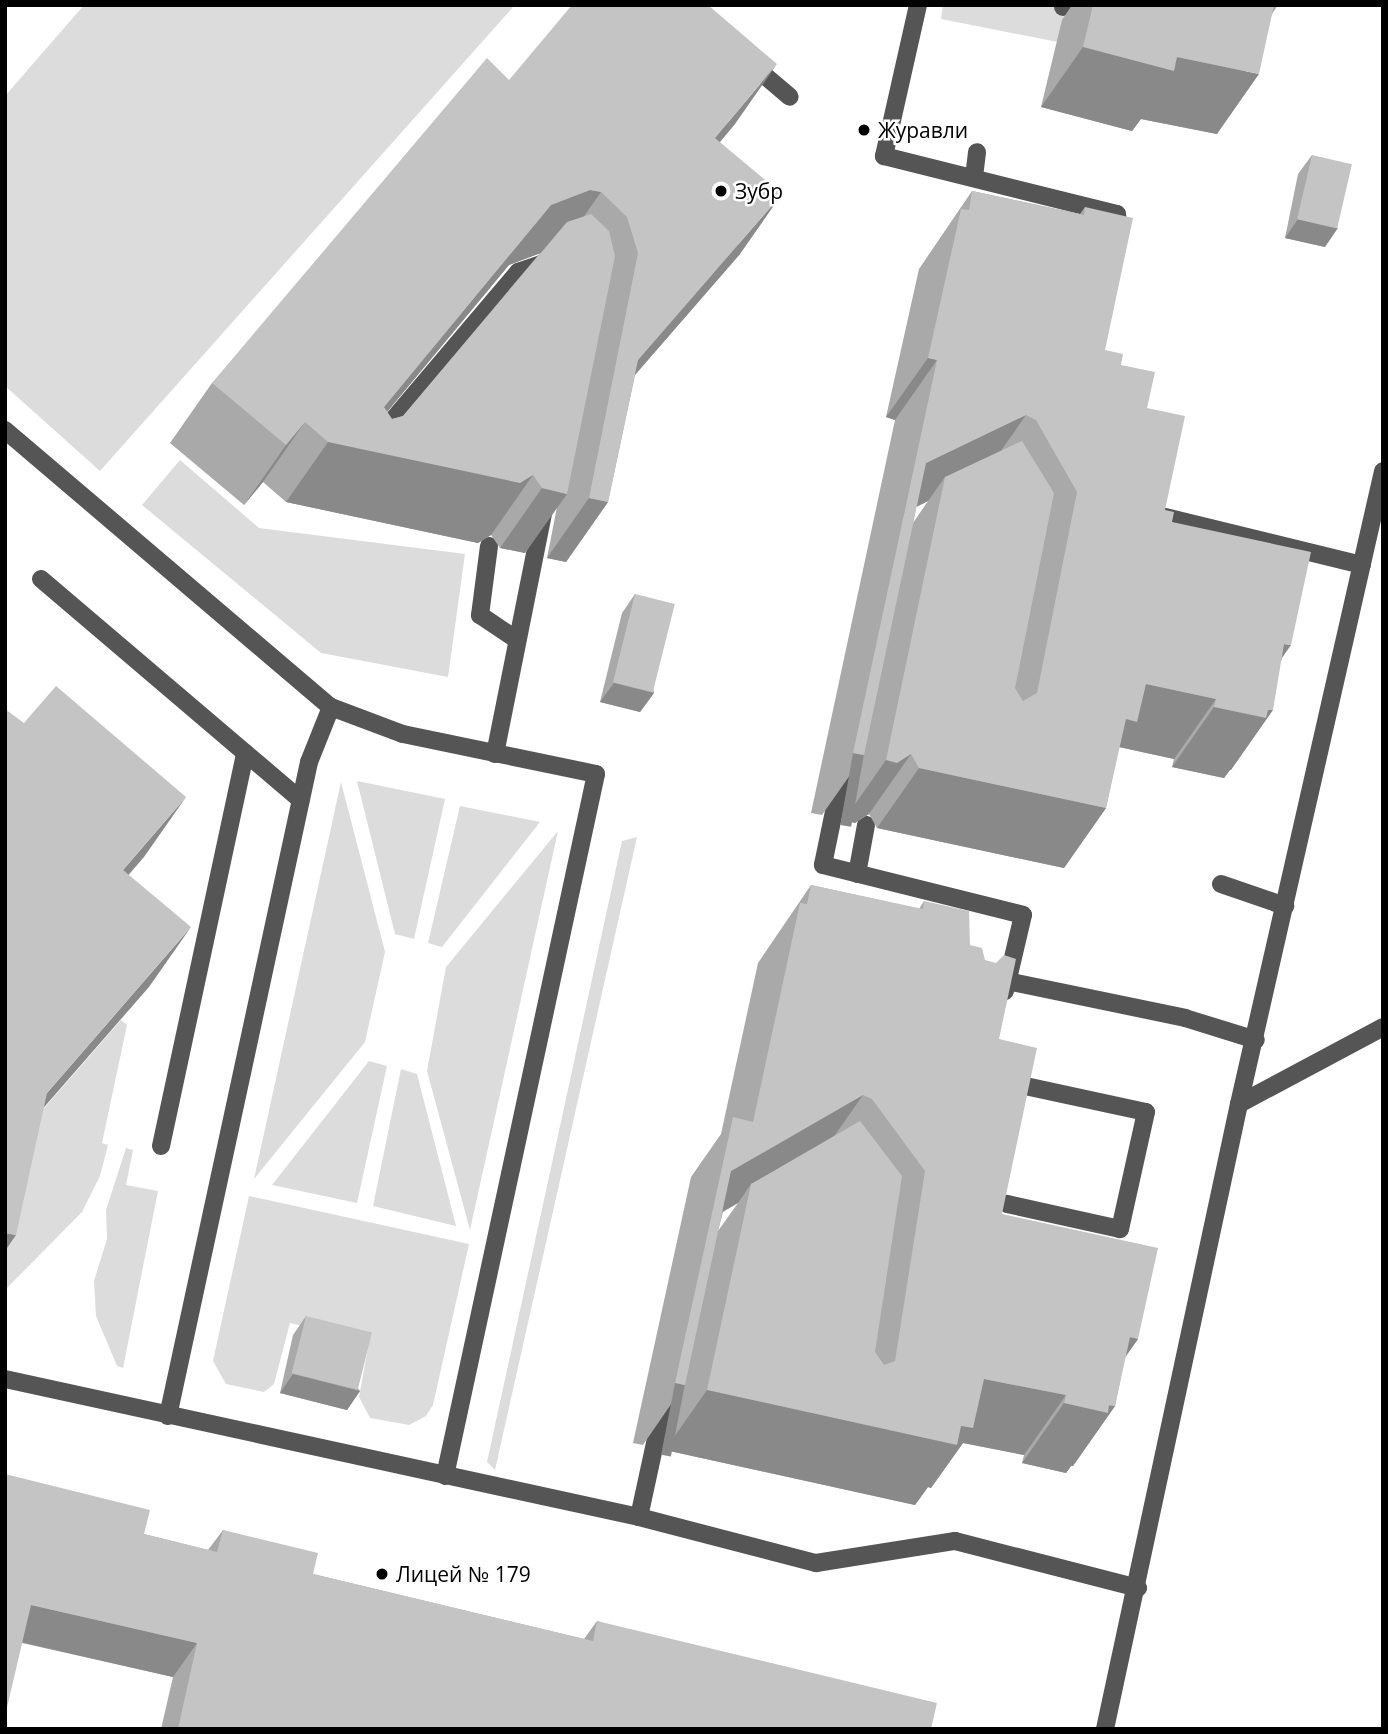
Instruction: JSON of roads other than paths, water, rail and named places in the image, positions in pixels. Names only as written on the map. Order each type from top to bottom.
[{"type":"street","points":[[918,5],[884,156],[1117,214],[1116,255]]},
{"type":"street","points":[[731,47],[790,97]]},
{"type":"street","points":[[974,177],[977,152]]},
{"type":"street","points":[[370,446],[518,272],[552,261],[560,269]]},
{"type":"street","points":[[5,430],[331,707],[403,734],[596,774],[445,1476]]},
{"type":"street","points":[[1105,1729],[1138,1588],[1239,1104],[1256,1040],[1383,471]]},
{"type":"street","points":[[1158,491],[1152,516],[1362,565]]},
{"type":"street","points":[[495,754],[548,492]]},
{"type":"street","points":[[489,546],[480,615],[517,640]]},
{"type":"street","points":[[41,579],[301,800]]},
{"type":"street","points":[[168,1416],[309,762],[331,707]]},
{"type":"street","points":[[848,744],[823,865],[1023,915],[1002,1005]]},
{"type":"street","points":[[161,1146],[245,753]]},
{"type":"street","points":[[857,874],[866,825]]},
{"type":"street","points":[[1221,884],[1285,906]]},
{"type":"street","points":[[984,975],[1185,1018],[1256,1040]]},
{"type":"street","points":[[1239,1104],[1383,1027]]},
{"type":"street","points":[[987,1077],[1146,1112],[1120,1229],[1007,1204]]},
{"type":"street","points":[[5,1379],[639,1517],[817,1563],[955,1541],[1138,1588]]},
{"type":"street","points":[[639,1517],[668,1384]]},
{"type":"place","name":"Журавли","points":[[864,130]]},
{"type":"place","name":"Зубр","points":[[721,191]]},
{"type":"place","name":"Лицей № 179","points":[[382,1574]]}]
